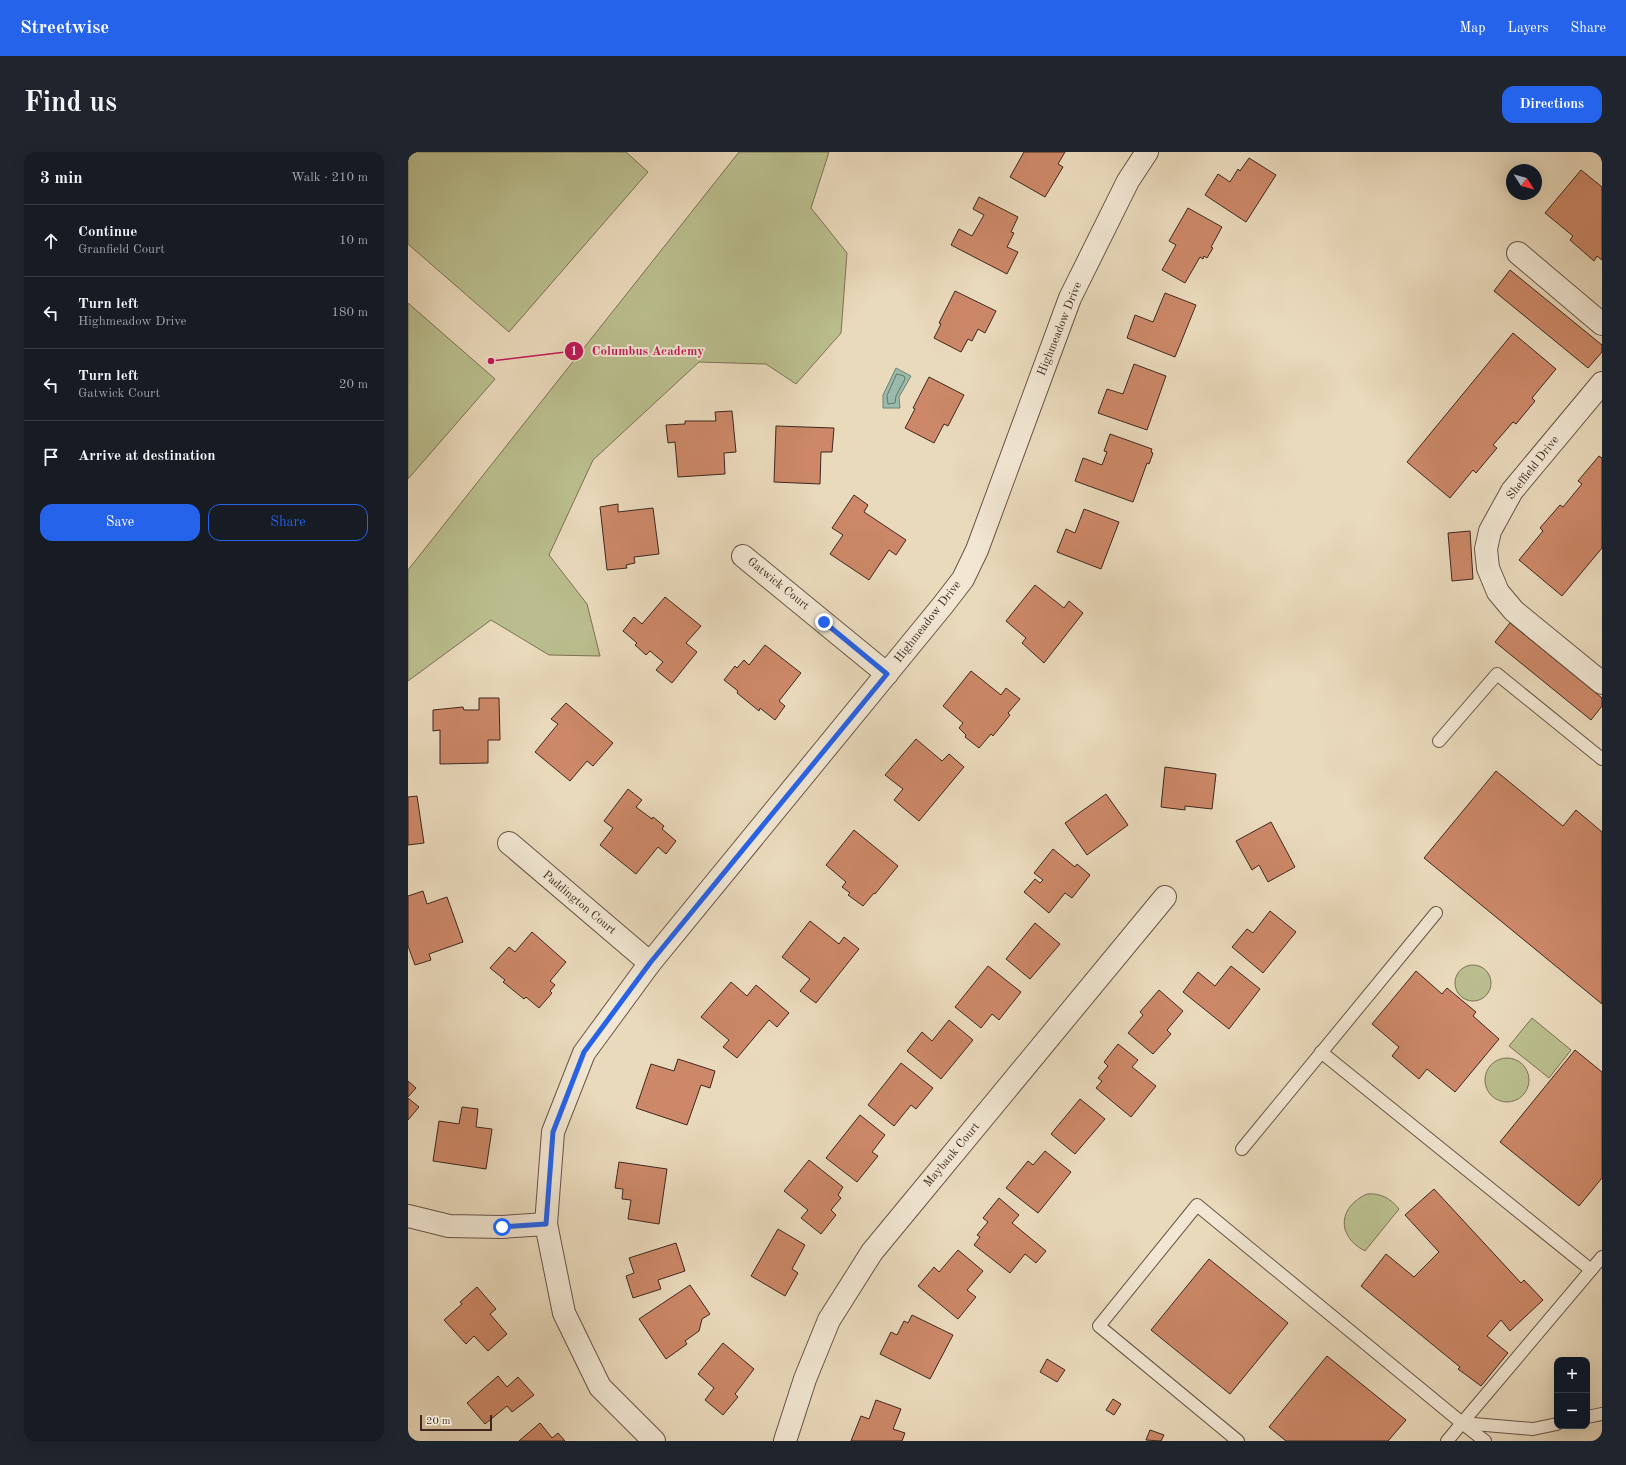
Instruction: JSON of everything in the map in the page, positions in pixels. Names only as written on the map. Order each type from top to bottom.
[{"type":"street","name":"Highmeadow Drive","points":[[654,1441],[600,1386],[564,1313],[546,1224],[553,1132],[584,1052],[650,963],[963,579],[977,550],[992,511],[1070,298],[1128,181],[1147,152]]},
{"type":"street","points":[[1518,253],[1602,324]]},
{"type":"street","name":"Sheffield Drive","points":[[1602,383],[1512,491],[1490,531],[1486,550],[1488,568],[1498,592],[1514,611],[1602,683]]},
{"type":"street","name":"Gatwick Court","points":[[743,556],[887,674]]},
{"type":"street","name":"Paddington Court","points":[[509,843],[650,963]]},
{"type":"street","name":"Maybank Court","points":[[785,1441],[805,1379],[829,1320],[872,1252],[1165,897]]},
{"type":"street","points":[[408,1216],[449,1226],[502,1227],[546,1224]]},
{"type":"lane","points":[[1439,741],[1497,674],[1602,759]]},
{"type":"lane","points":[[1242,1149],[1436,913]]},
{"type":"lane","points":[[1321,1052],[1591,1270]]},
{"type":"lane","points":[[1238,1441],[1099,1326],[1197,1205],[1485,1441]]},
{"type":"lane","points":[[1447,1441],[1602,1257]]},
{"type":"lane","points":[[1590,1416],[1602,1414]]},
{"type":"lane","points":[[1462,1423],[1533,1429],[1554,1425]]},
{"type":"green space","points":[[408,152],[626,152],[648,172],[509,332],[408,244]]},
{"type":"green space","points":[[739,152],[829,152],[811,208],[847,253],[841,333],[796,384],[766,364],[699,362],[593,460],[549,555],[587,604],[600,656],[549,655],[491,620],[408,681],[408,570]]},
{"type":"green space","points":[[408,303],[495,379],[408,479]]},
{"type":"green space","points":[[1477,965],[1486,970],[1490,976],[1490,990],[1486,996],[1477,1001],[1469,1001],[1460,996],[1456,990],[1455,979],[1460,970],[1466,966]]},
{"type":"green space","points":[[1532,1018],[1571,1050],[1549,1078],[1509,1046]]},
{"type":"green space","points":[[1503,1058],[1511,1058],[1516,1059],[1523,1064],[1528,1071],[1528,1089],[1523,1096],[1516,1101],[1503,1102],[1495,1099],[1488,1092],[1485,1084],[1485,1076],[1488,1068],[1495,1061]]},
{"type":"green space","points":[[1367,1194],[1381,1195],[1392,1202],[1399,1209],[1365,1251],[1349,1238],[1345,1230],[1344,1222],[1350,1206]]},
{"type":"water","points":[[896,368],[911,376],[899,397],[900,408],[883,408],[883,395]]},
{"type":"building","points":[[1024,152],[1065,152],[1058,164],[1063,167],[1045,197],[1010,177]]},
{"type":"building","points":[[1249,158],[1276,175],[1246,222],[1205,195],[1218,174],[1230,182],[1238,169],[1240,171]]},
{"type":"building","points":[[1581,170],[1602,187],[1602,260],[1597,256],[1594,261],[1570,240],[1573,236],[1545,213]]},
{"type":"building","points":[[979,197],[1018,217],[1011,232],[1014,233],[1007,247],[1018,252],[1007,274],[951,245],[959,229],[972,236],[984,215],[973,209]]},
{"type":"building","points":[[1188,208],[1222,227],[1207,258],[1204,256],[1203,259],[1200,257],[1185,283],[1162,270],[1176,245],[1169,241]]},
{"type":"building","points":[[1510,270],[1602,345],[1602,352],[1588,368],[1494,291]]},
{"type":"building","points":[[955,291],[996,311],[985,333],[978,329],[972,341],[968,339],[961,352],[934,338],[941,324],[939,323]]},
{"type":"building","points":[[1165,293],[1196,305],[1175,357],[1127,338],[1135,315],[1153,322]]},
{"type":"building","points":[[1513,333],[1556,369],[1532,398],[1535,401],[1516,424],[1513,422],[1493,445],[1497,448],[1476,473],[1473,470],[1450,498],[1407,462]]},
{"type":"building","points":[[1134,364],[1166,376],[1147,430],[1098,413],[1107,389],[1123,394]]},
{"type":"building","points":[[929,377],[964,395],[948,426],[944,424],[934,443],[905,428],[915,409],[913,408]]},
{"type":"building","points":[[732,411],[736,452],[724,453],[725,474],[678,477],[675,442],[668,443],[666,425],[685,424],[685,421],[716,421],[715,412]]},
{"type":"building","points":[[776,426],[834,428],[832,452],[821,452],[820,484],[774,482]]},
{"type":"building","points":[[1110,434],[1152,449],[1151,452],[1153,453],[1149,464],[1147,463],[1133,502],[1075,481],[1083,458],[1102,465],[1107,452],[1104,451]]},
{"type":"building","points":[[1599,456],[1602,458],[1602,548],[1562,596],[1519,560],[1543,531],[1540,528],[1560,505],[1563,507],[1582,484],[1578,481]]},
{"type":"building","points":[[854,495],[868,505],[864,512],[906,540],[896,555],[889,550],[869,580],[830,554],[843,535],[832,528]]},
{"type":"building","points":[[618,504],[618,512],[653,508],[659,554],[634,557],[635,563],[626,565],[627,568],[607,570],[600,507]]},
{"type":"building","points":[[1084,509],[1119,522],[1101,569],[1057,552],[1066,529],[1075,533]]},
{"type":"building","points":[[1470,531],[1473,579],[1452,581],[1448,533]]},
{"type":"building","points":[[1035,585],[1064,608],[1069,601],[1083,613],[1044,663],[1022,643],[1026,638],[1006,621]]},
{"type":"building","points":[[665,597],[701,626],[686,643],[697,652],[672,683],[656,670],[663,662],[650,651],[646,655],[635,645],[637,643],[623,631],[634,617],[642,624]]},
{"type":"building","points":[[1510,623],[1602,698],[1602,706],[1591,720],[1495,642]]},
{"type":"building","points":[[765,645],[801,673],[779,701],[785,706],[775,720],[760,708],[759,711],[724,680],[735,666],[737,668],[744,660],[749,665]]},
{"type":"building","points":[[971,671],[1001,695],[1006,688],[1020,699],[1008,713],[1010,715],[993,736],[991,734],[979,748],[965,737],[966,735],[959,728],[963,723],[943,706]]},
{"type":"building","points":[[479,698],[499,698],[500,740],[488,740],[488,763],[440,764],[440,730],[433,731],[433,710],[463,707],[464,710],[479,710]]},
{"type":"building","points":[[566,703],[613,743],[593,766],[587,761],[570,781],[535,752],[558,724],[551,719]]},
{"type":"building","points":[[916,739],[942,761],[949,754],[964,767],[919,821],[894,800],[903,789],[885,775]]},
{"type":"building","points":[[1165,767],[1216,774],[1212,809],[1185,806],[1185,810],[1161,807]]},
{"type":"building","points":[[1496,771],[1563,826],[1576,810],[1602,832],[1602,1004],[1424,858]]},
{"type":"building","points":[[628,789],[642,800],[636,807],[652,819],[653,817],[664,826],[662,829],[676,841],[666,854],[658,847],[636,874],[600,845],[613,828],[604,821]]},
{"type":"building","points":[[1106,794],[1128,825],[1087,855],[1065,823]]},
{"type":"building","points":[[417,796],[424,843],[408,845],[408,797]]},
{"type":"building","points":[[1271,822],[1295,867],[1268,882],[1259,865],[1252,870],[1236,841]]},
{"type":"building","points":[[854,830],[898,866],[863,906],[848,895],[850,893],[842,887],[846,882],[826,865]]},
{"type":"building","points":[[1053,849],[1075,867],[1077,864],[1090,875],[1072,898],[1065,893],[1049,913],[1024,892],[1035,879],[1040,883],[1043,880],[1034,873]]},
{"type":"building","points":[[423,891],[427,904],[447,897],[463,942],[429,954],[431,960],[415,965],[408,946],[408,896]]},
{"type":"building","points":[[1270,911],[1296,932],[1263,973],[1232,947],[1247,929],[1253,933]]},
{"type":"building","points":[[810,921],[839,944],[844,937],[859,949],[816,1003],[800,991],[810,979],[782,957]]},
{"type":"building","points":[[1035,923],[1060,944],[1030,979],[1006,959]]},
{"type":"building","points":[[532,932],[566,962],[550,981],[555,985],[550,991],[552,993],[539,1008],[526,997],[524,999],[503,982],[505,980],[490,968],[509,947],[515,952]]},
{"type":"building","points":[[988,966],[1021,992],[999,1020],[992,1014],[981,1028],[955,1007]]},
{"type":"building","points":[[1231,966],[1260,989],[1229,1029],[1183,992],[1198,972],[1215,986]]},
{"type":"building","points":[[1416,971],[1442,994],[1447,988],[1476,1012],[1473,1016],[1499,1039],[1455,1092],[1427,1069],[1419,1079],[1392,1056],[1399,1047],[1372,1024]]},
{"type":"building","points":[[731,982],[747,996],[756,985],[789,1013],[777,1027],[769,1020],[737,1058],[723,1047],[729,1040],[701,1017]]},
{"type":"building","points":[[1159,990],[1183,1011],[1167,1030],[1171,1034],[1153,1054],[1128,1033],[1143,1015],[1140,1012]]},
{"type":"building","points":[[949,1020],[973,1040],[941,1079],[907,1051],[922,1032],[932,1041]]},
{"type":"building","points":[[1118,1044],[1138,1060],[1132,1067],[1156,1086],[1131,1117],[1096,1088],[1102,1081],[1098,1078],[1108,1066],[1104,1062]]},
{"type":"building","points":[[1575,1050],[1602,1072],[1602,1178],[1579,1206],[1500,1142]]},
{"type":"building","points":[[678,1059],[715,1071],[710,1088],[701,1085],[687,1125],[636,1108],[651,1064],[674,1071]]},
{"type":"building","points":[[901,1063],[933,1088],[916,1109],[911,1105],[894,1126],[868,1105]]},
{"type":"building","points":[[408,1081],[416,1088],[408,1097]]},
{"type":"building","points":[[408,1098],[419,1107],[408,1120]]},
{"type":"building","points":[[1080,1099],[1105,1119],[1075,1154],[1051,1134]]},
{"type":"building","points":[[462,1107],[478,1109],[476,1127],[492,1129],[486,1169],[433,1161],[439,1121],[459,1124]]},
{"type":"building","points":[[860,1115],[885,1135],[872,1152],[878,1156],[857,1182],[826,1158]]},
{"type":"building","points":[[1045,1151],[1071,1172],[1038,1213],[1006,1188],[1028,1161],[1033,1165]]},
{"type":"building","points":[[809,1160],[843,1187],[838,1195],[841,1198],[831,1210],[836,1215],[821,1234],[801,1218],[808,1210],[784,1191]]},
{"type":"building","points":[[619,1162],[667,1169],[659,1224],[628,1219],[631,1200],[622,1199],[623,1189],[615,1188]]},
{"type":"building","points":[[1434,1189],[1521,1283],[1524,1280],[1543,1300],[1510,1331],[1501,1320],[1487,1336],[1508,1353],[1481,1386],[1458,1369],[1460,1367],[1361,1286],[1386,1254],[1414,1277],[1439,1252],[1405,1215]]},
{"type":"building","points":[[999,1198],[1019,1215],[1012,1223],[1046,1251],[1036,1263],[1025,1254],[1010,1273],[974,1245],[980,1237],[977,1235],[988,1222],[983,1218]]},
{"type":"building","points":[[778,1229],[805,1245],[792,1269],[798,1273],[785,1296],[751,1276]]},
{"type":"building","points":[[676,1243],[685,1271],[658,1280],[661,1289],[633,1298],[626,1276],[634,1273],[629,1258]]},
{"type":"building","points":[[958,1250],[983,1271],[967,1290],[976,1297],[958,1319],[918,1286],[934,1267],[939,1272]]},
{"type":"building","points":[[1209,1259],[1288,1323],[1230,1394],[1151,1330]]},
{"type":"building","points":[[690,1285],[710,1314],[702,1319],[699,1331],[685,1341],[687,1344],[666,1359],[639,1319]]},
{"type":"building","points":[[477,1287],[496,1309],[490,1314],[507,1334],[488,1351],[474,1336],[466,1344],[444,1320],[462,1304],[460,1302]]},
{"type":"building","points":[[912,1315],[953,1335],[930,1379],[880,1354],[891,1332],[897,1335],[904,1321],[908,1323]]},
{"type":"building","points":[[723,1343],[754,1369],[735,1394],[738,1397],[723,1415],[705,1400],[714,1388],[698,1374]]},
{"type":"building","points":[[1327,1356],[1406,1420],[1388,1441],[1286,1441],[1269,1427]]},
{"type":"building","points":[[1047,1359],[1065,1370],[1057,1382],[1040,1372]]},
{"type":"building","points":[[498,1376],[507,1387],[518,1377],[534,1395],[512,1412],[507,1406],[485,1424],[467,1403]]},
{"type":"building","points":[[1113,1399],[1121,1404],[1114,1415],[1106,1410]]},
{"type":"building","points":[[876,1400],[901,1409],[893,1429],[905,1433],[902,1441],[851,1441],[861,1416],[869,1419]]},
{"type":"building","points":[[540,1423],[552,1438],[558,1433],[565,1441],[519,1441]]},
{"type":"building","points":[[1150,1430],[1164,1435],[1161,1441],[1146,1440]]},
{"type":"place","name":"Columbus Academy","points":[[491,361]]},
{"type":"route","points":[[502,1227],[546,1224],[553,1132],[584,1052],[650,963],[887,674],[824,622]]}]
